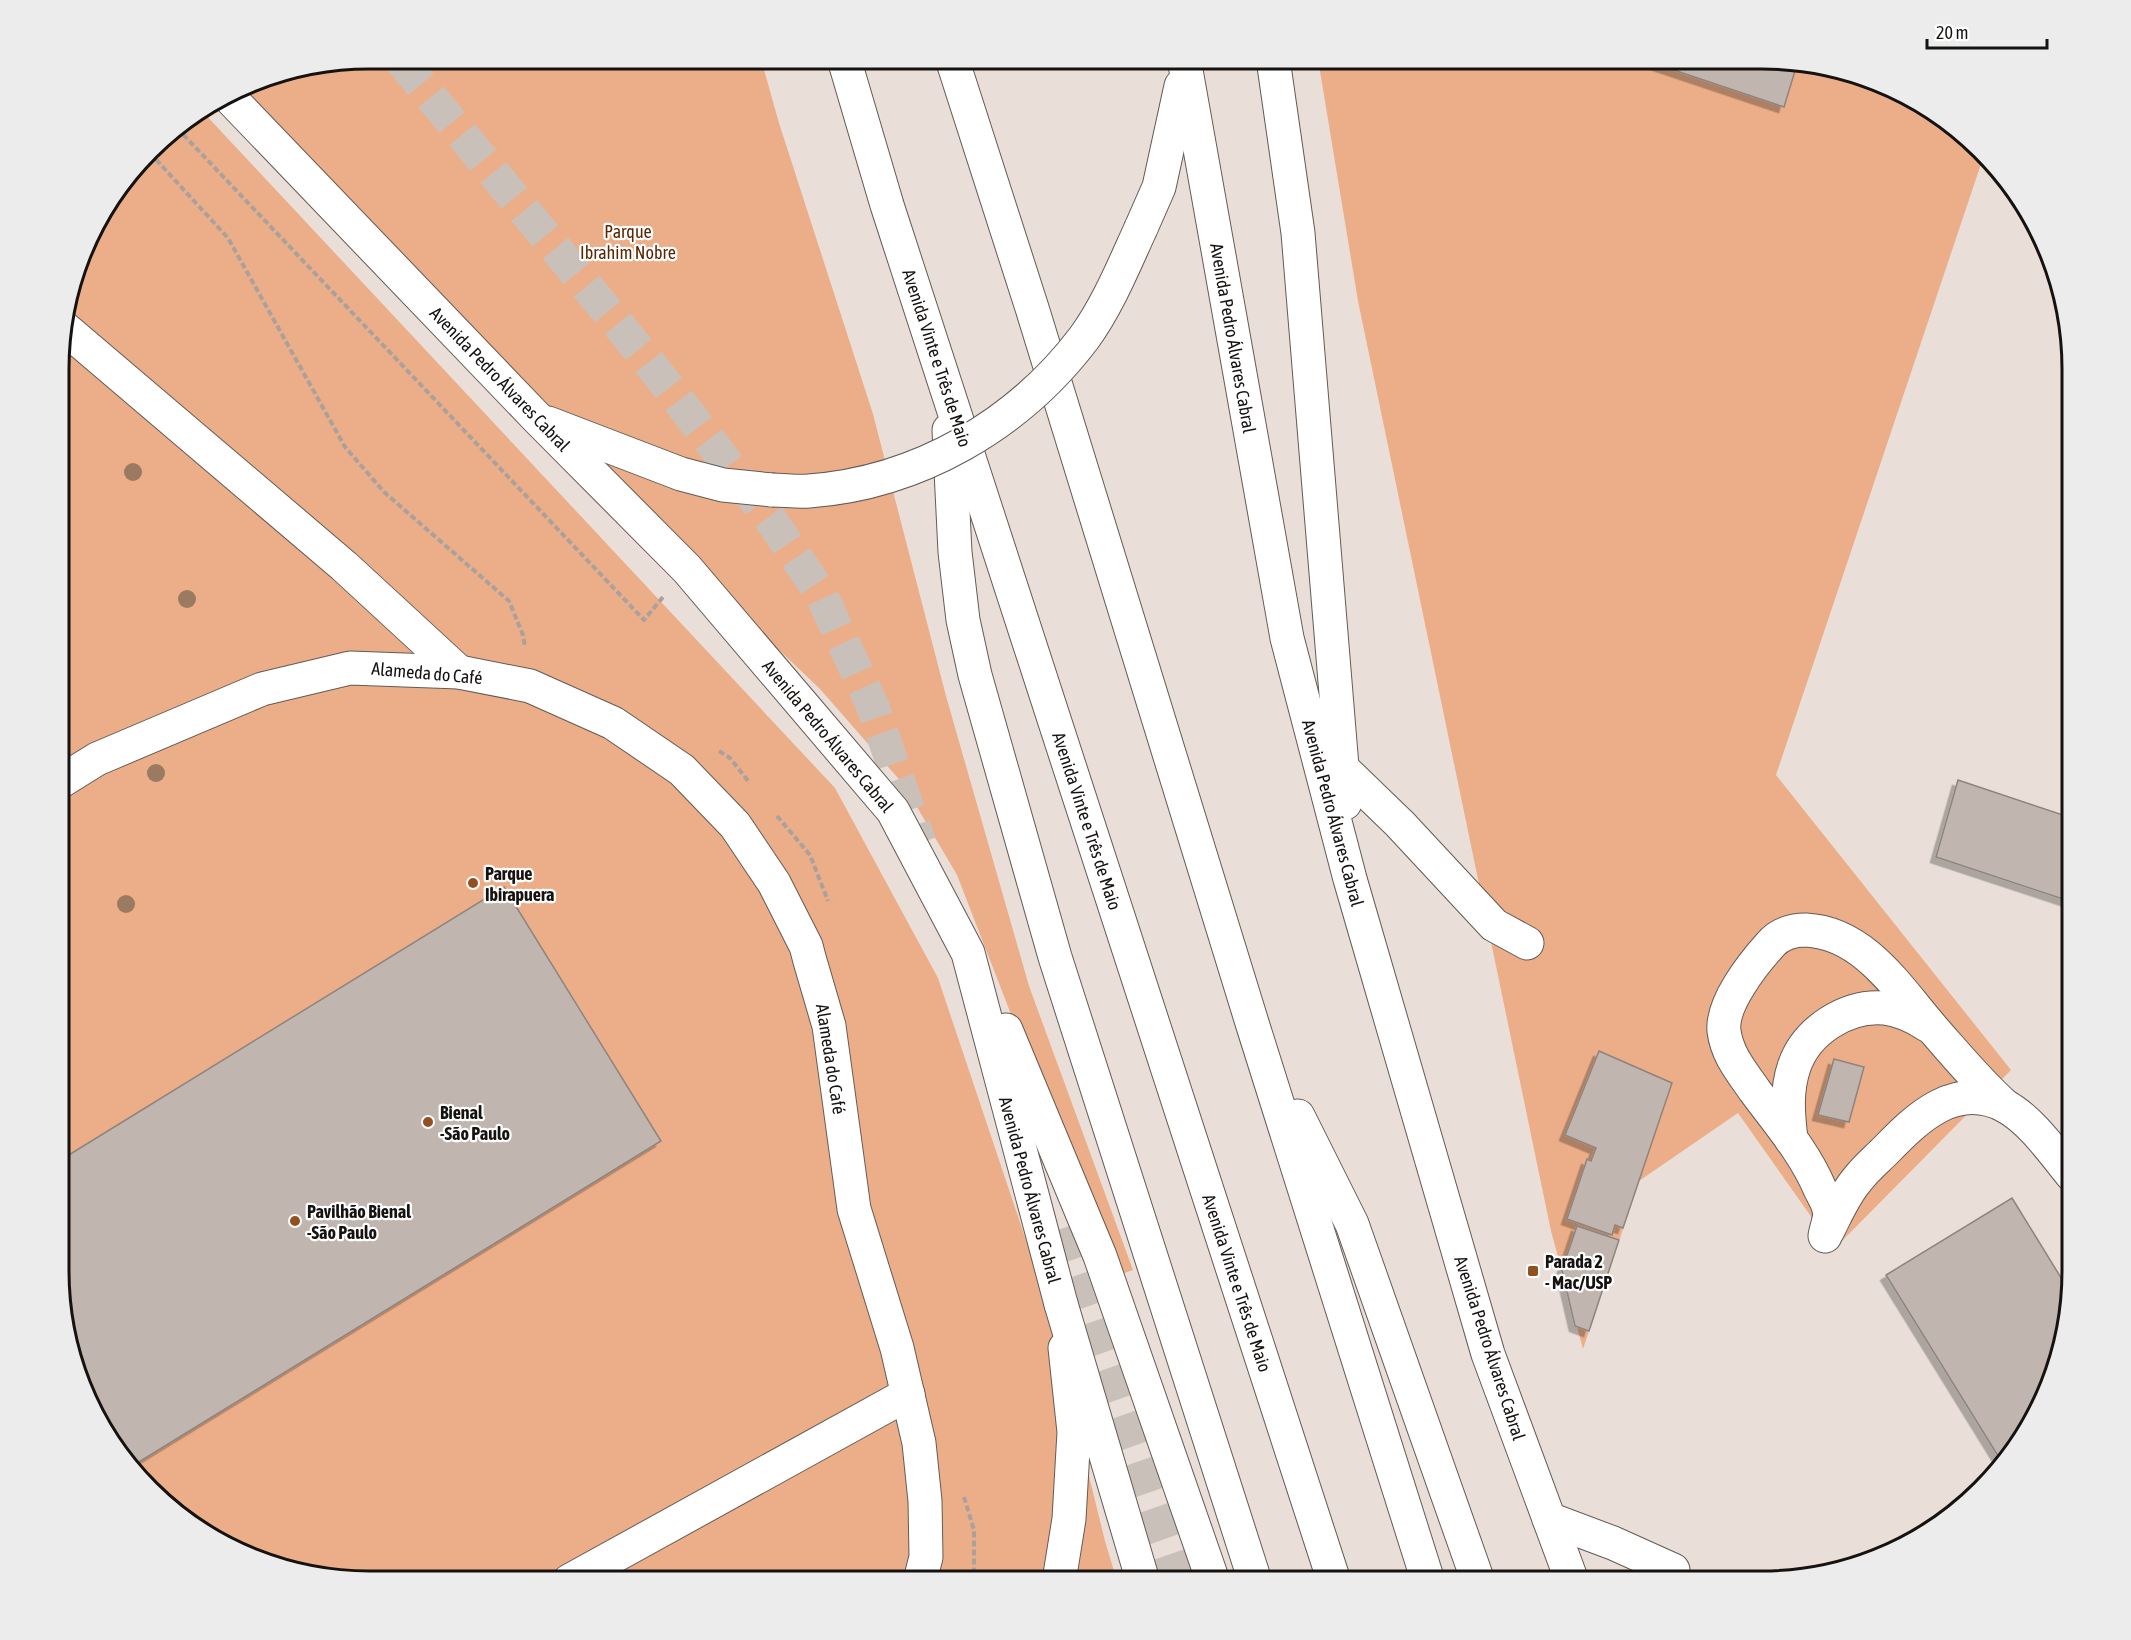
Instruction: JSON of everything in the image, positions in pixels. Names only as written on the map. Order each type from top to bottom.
[{"type":"main road","name":"Avenida Vinte e Três de Maio","points":[[847,69],[887,206],[1331,1571]]},
{"type":"main road","points":[[955,69],[1032,308],[1253,1026],[1425,1571]]},
{"type":"main road","points":[[538,419],[681,474],[723,485],[772,490],[807,491],[880,479],[917,466],[963,445],[1004,418],[1047,381],[1084,337],[1115,286],[1159,187],[1184,69]]},
{"type":"main road","name":"Avenida Pedro Álvares Cabral","points":[[1186,69],[1287,638],[1350,879],[1488,1354],[1568,1571]]},
{"type":"main road","points":[[1274,69],[1298,233],[1343,769],[1350,879]]},
{"type":"main road","name":"Avenida Pedro Álvares Cabral","points":[[234,102],[538,419],[687,569],[893,811],[968,953],[1061,1304],[1140,1571]]},
{"type":"main road","points":[[72,334],[344,566],[459,672]]},
{"type":"main road","points":[[946,384],[955,552],[963,620],[975,675],[1056,957],[1252,1571]]},
{"type":"main road","name":"Alameda do Café","points":[[69,776],[97,759],[262,689],[350,668],[459,672],[530,686],[613,723],[682,770],[735,825],[774,884],[806,946],[829,1026],[854,1209],[897,1348],[919,1443],[925,1501],[926,1557],[922,1571]]},
{"type":"main road","points":[[1343,769],[1400,824],[1494,925],[1527,943]]},
{"type":"main road","points":[[2005,1106],[1986,1099],[1970,1098],[1953,1099],[1938,1105],[1907,1128],[1856,1181],[1825,1236],[1830,1210],[1812,1170],[1731,1056],[1724,1030],[1728,1006],[1753,964],[1776,938],[1785,932],[1820,931],[1841,940],[1866,954],[1889,975],[1932,1029],[1988,1090],[2033,1128],[2062,1163]]},
{"type":"main road","points":[[968,953],[989,991],[1100,1256],[1210,1571]]},
{"type":"main road","points":[[1791,1139],[1787,1100],[1794,1065],[1810,1039],[1824,1025],[1844,1015],[1862,1010],[1884,1008],[1910,1014],[1932,1029]]},
{"type":"main road","points":[[1253,1026],[1352,1224],[1474,1571]]},
{"type":"main road","points":[[1061,1304],[1074,1432],[1069,1519],[1061,1571]]},
{"type":"main road","points":[[587,1571],[908,1394]]},
{"type":"main road","points":[[1549,1519],[1673,1570]]},
{"type":"path","points":[[183,134],[644,620],[687,569]]},
{"type":"path","points":[[155,159],[228,238],[345,447],[384,492],[509,601],[523,635],[526,654]]},
{"type":"green space","name":"Parque Ibrahim Nobre","points":[[764,69],[779,123],[873,414],[946,696],[1029,986],[1133,1270],[1113,1277],[957,875],[904,785],[820,689],[715,589],[242,97],[292,79],[350,70]]},
{"type":"green space","points":[[1320,69],[1762,69],[1801,72],[1858,85],[1912,109],[1944,131],[1981,164],[1776,775],[2011,1070],[1834,1249],[1738,1113],[1639,1181],[1583,1349],[1551,1231],[1358,301]]},
{"type":"green space","name":"Parque Ibirapuera","points":[[208,117],[835,788],[938,978],[1045,1297],[1114,1571],[369,1571],[330,1568],[273,1555],[219,1531],[187,1509],[157,1483],[131,1453],[109,1421],[92,1386],[79,1348],[72,1310],[69,1271],[70,350],[79,292],[92,254],[109,219],[131,187],[157,157]]},
{"type":"building","points":[[1671,69],[1795,71],[1784,107]]},
{"type":"building","points":[[1958,780],[2062,815],[2062,899],[1936,857]]},
{"type":"building","name":"Pavilhão Bienal -São Paulo","points":[[504,887],[661,1141],[139,1462],[109,1421],[92,1386],[79,1348],[72,1310],[69,1271],[69,1155]]},
{"type":"building","points":[[1599,1051],[1672,1083],[1623,1228],[1615,1225],[1612,1235],[1567,1219],[1587,1159],[1591,1161],[1596,1148],[1565,1135]]},
{"type":"building","points":[[1834,1059],[1864,1067],[1849,1122],[1818,1115]]},
{"type":"building","points":[[2012,1198],[2062,1279],[2061,1290],[2052,1348],[2039,1386],[2022,1421],[1998,1456],[1886,1275]]},
{"type":"building","points":[[1577,1226],[1619,1240],[1589,1331],[1575,1326],[1562,1270]]},
{"type":"tunnel","points":[[408,69],[644,356],[771,520],[821,594],[873,707],[920,843]]},
{"type":"tunnel","points":[[1055,1231],[1174,1571]]},
{"type":"place","name":"Parque Ibirapuera","points":[[473,883]]},
{"type":"place","name":"Bienal -São Paulo","points":[[428,1122]]},
{"type":"place","name":"Pavilhão Bienal -São Paulo","points":[[295,1221]]},
{"type":"place","name":"Parada 2 - Mac/USP","points":[[1533,1271]]}]
